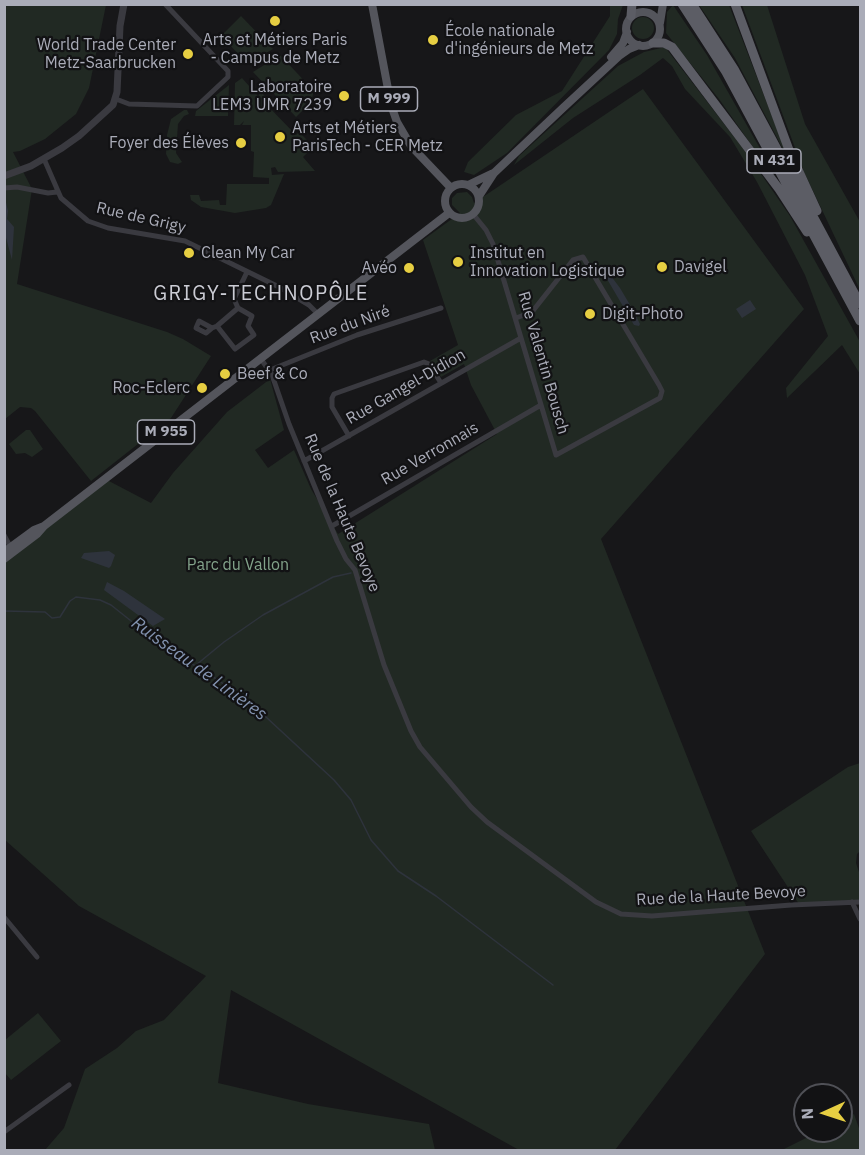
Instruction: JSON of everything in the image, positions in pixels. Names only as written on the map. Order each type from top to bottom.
[{"type":"highway","points":[[631,16],[632,4]]},
{"type":"highway","name":"N 431","points":[[682,4],[726,72],[846,285],[861,304]]},
{"type":"highway","name":"N 431","points":[[692,4],[734,69],[846,285],[861,321]]},
{"type":"highway","points":[[735,4],[789,150],[846,285]]},
{"type":"highway","points":[[652,43],[668,45],[682,60],[779,189],[846,285]]},
{"type":"main road","name":"M 999","points":[[374,4],[389,97],[397,122],[411,146],[451,188]]},
{"type":"main road","points":[[479,196],[494,173],[564,107],[621,47],[631,16],[663,5]]},
{"type":"main road","points":[[564,107],[619,56],[639,45],[652,43],[659,34],[663,5]]},
{"type":"main road","points":[[646,12],[652,14],[660,23]]},
{"type":"main road","points":[[627,32],[631,40],[639,45]]},
{"type":"main road","points":[[468,185],[494,173]]},
{"type":"main road","points":[[459,184],[468,185],[475,189],[479,196],[479,206],[474,214],[467,218],[459,218],[449,213],[445,200],[451,188],[459,184]]},
{"type":"main road","name":"M 955","points":[[4,559],[449,213]]},
{"type":"main road","name":"M 955","points":[[8,550],[34,530],[44,526]]},
{"type":"street","points":[[4,176],[44,159],[79,136],[109,110],[116,99],[120,26],[124,4]]},
{"type":"street","points":[[116,99],[129,104],[197,106],[228,77],[228,71],[165,4]]},
{"type":"street","name":"Rue de Grigy","points":[[44,159],[63,202],[88,220],[108,228],[185,241],[279,287],[309,305],[319,315]]},
{"type":"street","points":[[4,188],[17,187],[48,193],[57,192]]},
{"type":"street","name":"Rue Valentin Bousch","points":[[474,214],[493,244],[556,455],[660,398],[662,392],[583,257],[573,260],[532,312],[516,318]]},
{"type":"street","points":[[238,308],[215,327],[235,349],[254,335],[248,326],[252,316],[238,308],[234,299],[247,272]]},
{"type":"street","name":"Rue du Niré","points":[[270,370],[357,335],[441,308]]},
{"type":"street","name":"Rue Gangel-Didion","points":[[304,461],[521,338]]},
{"type":"street","name":"Rue de la Haute Bevoye","points":[[261,359],[270,370],[304,461],[346,559],[355,570],[384,665],[411,731],[420,747],[471,807],[487,822],[578,890],[610,910],[634,916],[861,902]]},
{"type":"street","points":[[349,436],[332,407],[334,394],[424,362],[429,364],[441,383]]},
{"type":"street","name":"Rue Verronnais","points":[[332,526],[541,405]]},
{"type":"street","points":[[4,535],[8,550]]},
{"type":"street","points":[[852,902],[861,919]]},
{"type":"street","points":[[4,916],[37,957]]},
{"type":"street","points":[[4,1132],[69,1085]]},
{"type":"green space","points":[[5,5],[106,5],[89,88],[76,114],[45,139],[13,152],[32,189],[17,284],[167,332],[211,356],[171,418],[91,481],[31,408],[20,407],[5,419]]},
{"type":"green space","points":[[610,5],[623,5],[618,19],[617,34],[609,50],[507,153],[474,175],[464,172],[468,162],[516,115],[562,91],[610,16]]},
{"type":"green space","points":[[673,5],[707,55],[774,173],[772,174],[719,99],[666,33],[667,12]]},
{"type":"green space","points":[[699,5],[729,5],[784,151],[735,58]]},
{"type":"green space","points":[[742,5],[767,5],[805,124],[860,222],[860,290],[804,172]]},
{"type":"green space","points":[[241,16],[273,49],[248,64],[221,36]]},
{"type":"green space","points":[[643,17],[651,20],[654,28],[651,36],[643,39],[635,36],[632,28],[635,20]]},
{"type":"green space","points":[[665,47],[748,155],[790,216],[860,342],[860,374],[842,345],[787,398],[786,388],[828,336],[805,275],[757,182],[730,137],[685,89],[672,66],[663,58],[573,118],[514,165],[519,156],[618,66],[644,52]]},
{"type":"green space","points":[[280,55],[314,91],[311,102],[296,117],[253,72]]},
{"type":"green space","points":[[242,78],[258,96],[261,92],[267,98],[264,102],[296,135],[299,132],[307,140],[304,144],[310,150],[303,157],[315,171],[278,172],[275,167],[271,168],[272,175],[284,174],[271,205],[266,208],[235,213],[201,207],[191,200],[190,195],[199,195],[201,201],[219,200],[220,205],[226,205],[227,184],[269,184],[269,178],[253,177],[254,152],[251,151],[251,125],[242,125],[244,121],[240,125],[234,125],[235,83]]},
{"type":"green space","points":[[229,85],[228,116],[195,116],[196,111]]},
{"type":"green space","name":"Parc du Vallon","points":[[643,89],[804,309],[601,539],[765,954],[615,1150],[519,1150],[231,990],[218,1083],[308,1104],[429,1124],[435,1150],[45,1150],[64,1128],[85,1069],[117,1048],[136,1031],[164,1020],[206,976],[79,906],[5,840],[5,561],[107,480],[151,503],[173,473],[227,412],[270,379],[284,430],[255,450],[268,468],[294,450],[311,489],[338,534],[497,434],[471,385],[464,364],[441,377],[430,361],[458,345],[423,240],[460,213],[452,205],[452,198],[457,193],[467,192],[474,203]]},
{"type":"green space","points":[[187,110],[189,114],[184,116],[178,124],[176,153],[182,162],[178,164],[170,162],[166,154],[167,135],[171,119]]},
{"type":"green space","points":[[26,430],[30,430],[43,449],[32,457],[25,453],[16,454],[9,444]]},
{"type":"green space","points":[[860,763],[860,851],[857,854],[856,863],[860,875],[860,902],[799,904],[751,831],[848,767]]},
{"type":"green space","points":[[38,1013],[61,1041],[11,1080],[5,1073],[5,1040]]},
{"type":"green space","points":[[853,1115],[860,1131],[860,1150],[782,1150],[796,1143],[853,1143]]},
{"type":"shaded area","points":[[5,198],[7,219],[14,227],[12,260],[5,234]]},
{"type":"shaded area","points":[[611,276],[620,288],[639,326],[634,325],[607,279]]},
{"type":"shaded area","points":[[750,300],[756,309],[742,318],[736,309]]},
{"type":"shaded area","points":[[109,551],[115,555],[109,568],[81,558],[84,553]]},
{"type":"shaded area","points":[[107,582],[165,619],[153,626],[104,590]]},
{"type":"waterway","points":[[196,665],[263,615],[333,577],[351,573]]},
{"type":"waterway","name":"Ruisseau de Linières","points":[[4,611],[45,612],[52,618],[60,617],[70,601],[76,597],[100,600],[111,605],[160,644],[253,705],[334,780],[351,800],[371,840],[398,871],[436,896],[553,985]]},
{"type":"place","name":"Arts et Métiers Paris - Campus de Metz","points":[[275,21]]},
{"type":"place","name":"École nationale d'ingénieurs de Metz","points":[[433,40]]},
{"type":"place","name":"World Trade Center Metz-Saarbrucken","points":[[188,54]]},
{"type":"place","name":"Laboratoire LEM3 UMR 7239","points":[[344,96]]},
{"type":"place","name":"Arts et Métiers ParisTech - CER Metz","points":[[280,137]]},
{"type":"place","name":"Foyer des Élèves","points":[[241,143]]},
{"type":"place","name":"Clean My Car","points":[[189,253]]},
{"type":"place","name":"Institut en Innovation Logistique","points":[[458,262]]},
{"type":"place","name":"Davigel","points":[[662,267]]},
{"type":"place","name":"Avéo","points":[[409,268]]},
{"type":"place","name":"Digit-Photo","points":[[590,314]]},
{"type":"place","name":"Beef & Co","points":[[225,374]]},
{"type":"place","name":"Roc-Eclerc","points":[[202,388]]},
{"type":"district","name":"GRIGY-TECHNOPÔLE","points":[[261,294]]}]
